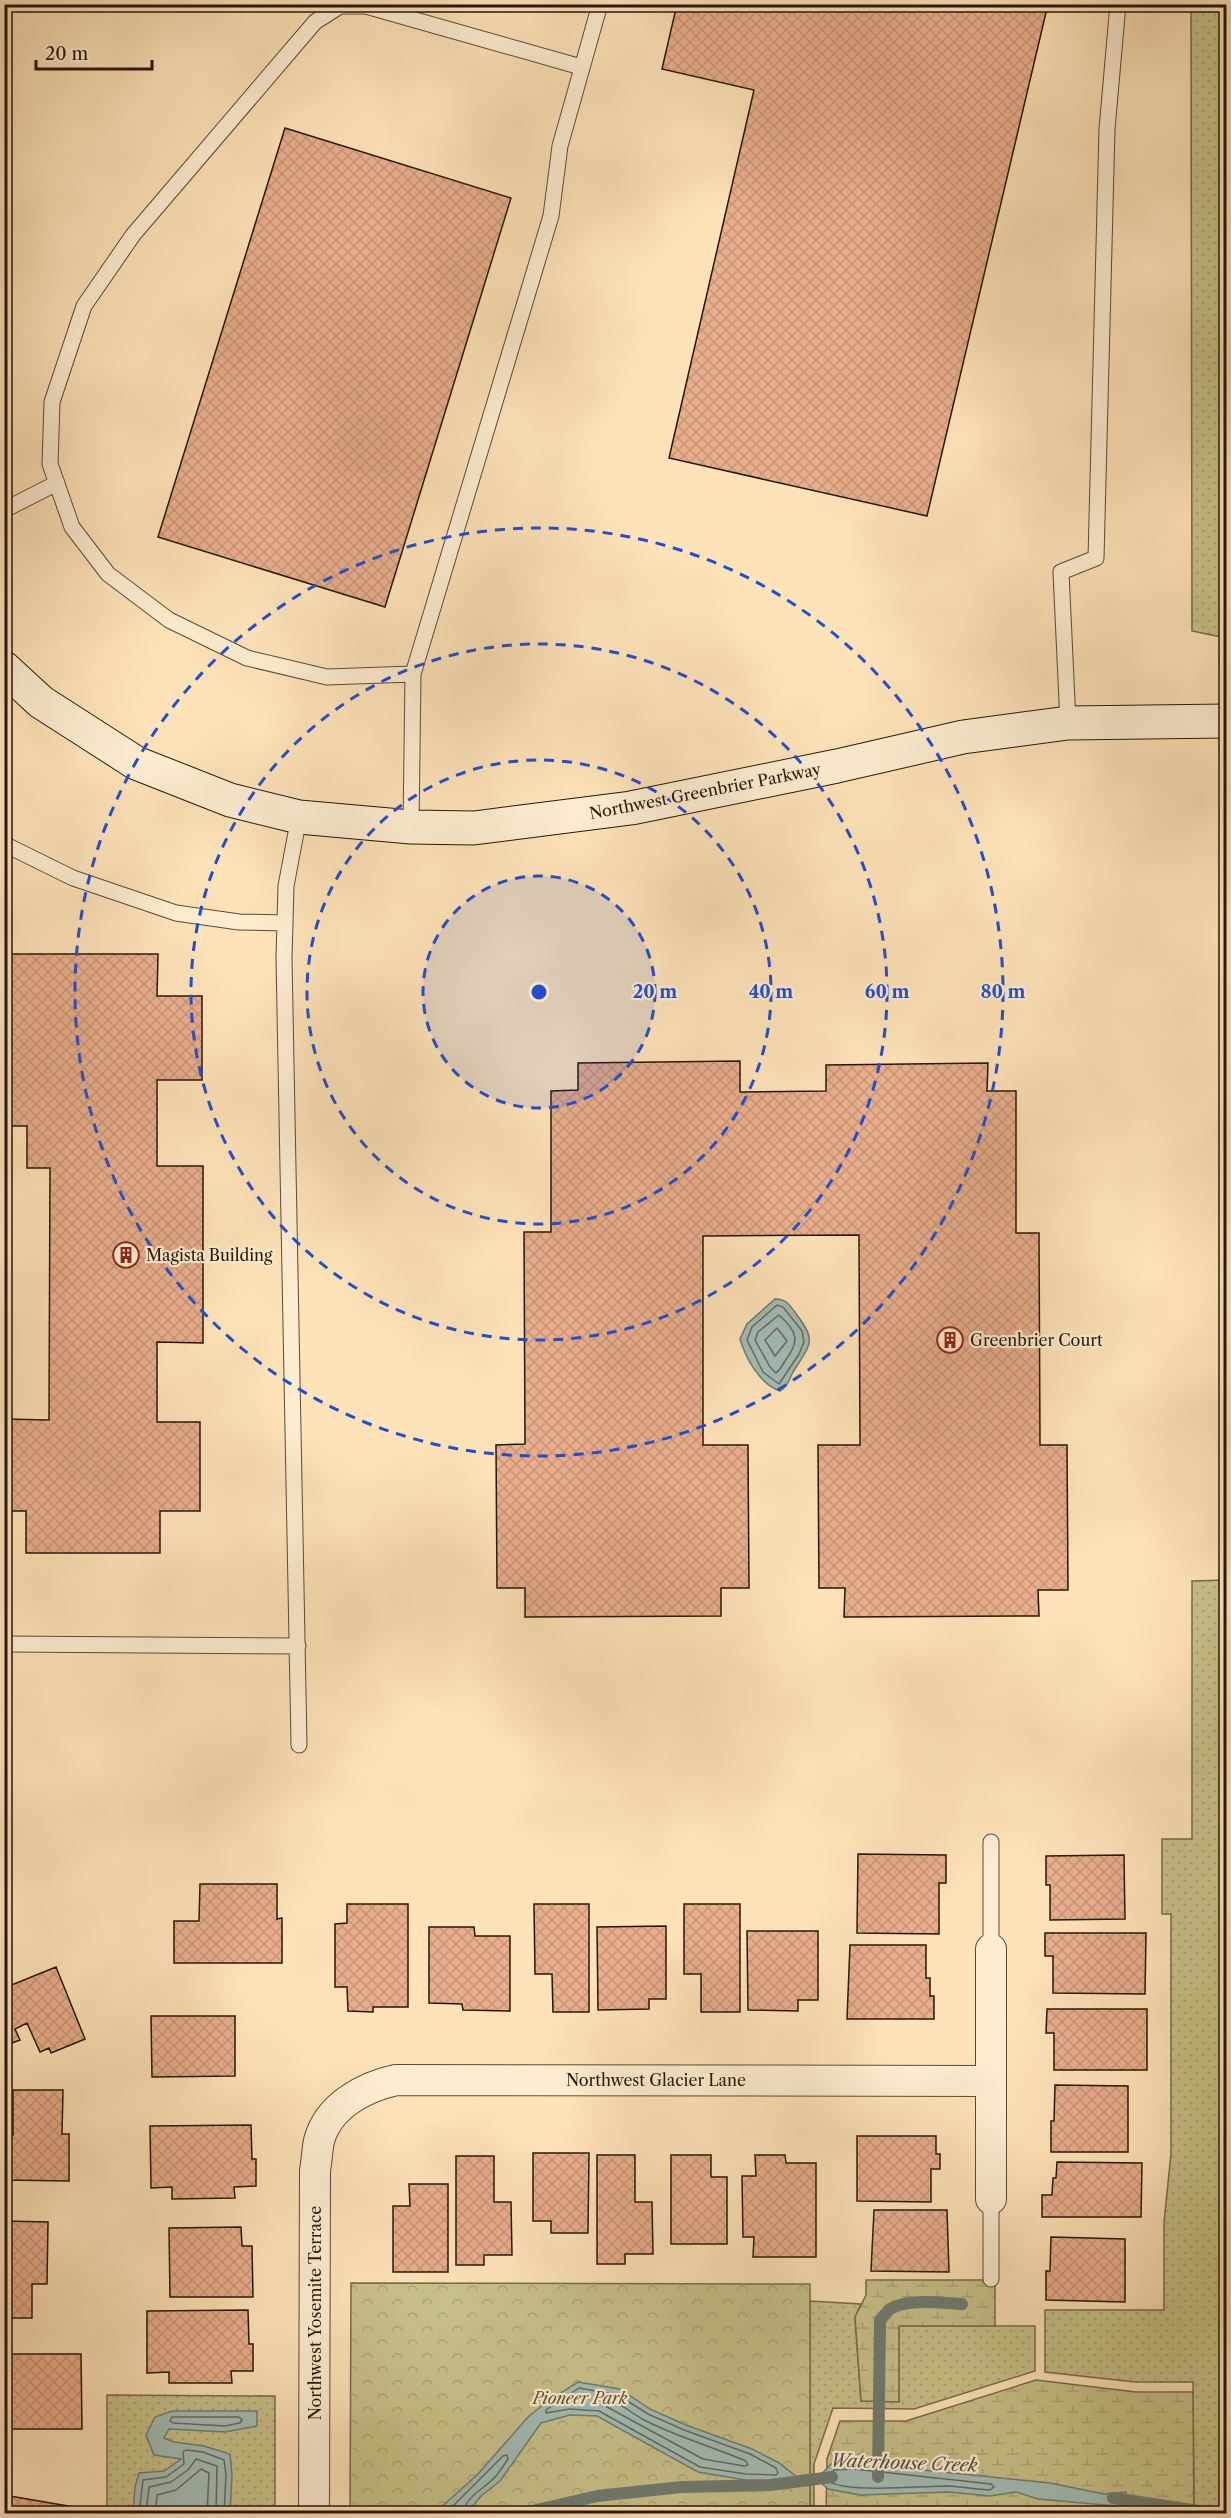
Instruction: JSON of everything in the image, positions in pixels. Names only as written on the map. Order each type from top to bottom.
[{"type":"street","name":"Northwest Greenbrier Parkway","points":[[4,668],[41,702],[136,763],[230,800],[299,817],[411,827],[474,828],[631,808],[837,766],[963,737],[1068,723],[1227,721]]},
{"type":"street","points":[[991,1949],[991,2199]]},
{"type":"street","name":"Northwest Glacier Lane","points":[[332,2115],[355,2095],[381,2083],[396,2080],[991,2081]]},
{"type":"street","name":"Northwest Yosemite Terrace","points":[[314,2514],[315,2170],[319,2140],[332,2115]]},
{"type":"lane","points":[[411,827],[413,674],[551,216],[560,146],[600,4]]},
{"type":"lane","points":[[1068,723],[1061,572],[1096,558],[1107,129],[1118,4]]},
{"type":"lane","points":[[413,674],[327,677],[247,657],[169,620],[108,574],[72,527],[50,464],[52,402],[84,306],[133,235],[315,22],[340,6],[366,6],[581,67]]},
{"type":"lane","points":[[4,510],[57,483]]},
{"type":"lane","points":[[299,817],[286,886],[285,923],[299,1745]]},
{"type":"lane","points":[[4,844],[73,879],[176,913],[231,921],[285,923]]},
{"type":"lane","points":[[4,1644],[298,1646]]},
{"type":"lane","points":[[991,1842],[991,1949]]},
{"type":"lane","points":[[991,2199],[991,2279]]},
{"type":"green space","points":[[1191,5],[1226,5],[1226,638],[1192,631]]},
{"type":"green space","points":[[1226,1580],[1226,2513],[1194,2514],[1193,2382],[1135,2382],[1045,2372],[1045,2310],[1164,2310],[1164,2222],[1171,2154],[1171,1914],[1162,1914],[1162,1839],[1192,1839],[1192,1581]]},
{"type":"green space","points":[[866,2280],[987,2280],[995,2286],[995,2326],[899,2326],[899,2402],[861,2401],[855,2317],[866,2295]]},
{"type":"green space","name":"Pioneer Park","points":[[351,2283],[810,2284],[810,2513],[350,2514]]},
{"type":"green space","points":[[810,2301],[861,2304],[855,2317],[861,2401],[899,2401],[899,2326],[1035,2326],[1035,2371],[914,2409],[833,2408],[814,2464],[814,2513],[810,2514]]},
{"type":"green space","points":[[1036,2380],[1136,2392],[1193,2392],[1194,2513],[826,2514],[827,2459],[840,2421],[906,2421]]},
{"type":"green space","points":[[107,2395],[275,2396],[275,2513],[107,2514]]},
{"type":"water","points":[[775,1299],[784,1301],[792,1308],[809,1336],[808,1347],[788,1383],[780,1391],[760,1377],[746,1355],[740,1339],[747,1324]]},
{"type":"water","points":[[578,2382],[620,2389],[650,2409],[752,2449],[779,2463],[798,2478],[788,2481],[745,2480],[698,2472],[597,2416],[570,2415],[541,2423],[500,2481],[481,2496],[467,2513],[435,2513],[478,2474],[528,2417],[549,2400]]},
{"type":"water","points":[[172,2411],[257,2411],[257,2426],[225,2432],[169,2429],[164,2438],[230,2454],[232,2475],[230,2513],[133,2513],[135,2487],[139,2473],[164,2471],[181,2459],[154,2455],[146,2435],[155,2417]]},
{"type":"water","points":[[854,2463],[1050,2483],[1104,2494],[1126,2492],[1127,2507],[1038,2499],[1016,2492],[990,2496],[949,2492],[860,2495],[828,2489],[817,2479],[831,2464]]},
{"type":"building","points":[[677,4],[1048,4],[927,516],[669,458],[754,90],[662,69]]},
{"type":"building","points":[[285,128],[511,198],[385,607],[158,537]]},
{"type":"building","name":"Magista Building","points":[[4,954],[158,954],[157,996],[202,996],[202,1080],[157,1080],[157,1166],[203,1166],[203,1343],[157,1342],[157,1422],[200,1422],[200,1511],[160,1511],[160,1553],[26,1553],[26,1511],[4,1511],[4,1419],[49,1420],[50,1168],[27,1168],[27,1126],[4,1126]]},
{"type":"building","name":"Greenbrier Court","points":[[740,1061],[740,1092],[826,1091],[826,1065],[988,1063],[987,1091],[1016,1091],[1016,1233],[1039,1233],[1040,1445],[1067,1445],[1068,1590],[1038,1590],[1039,1616],[844,1617],[845,1588],[819,1588],[818,1445],[860,1445],[859,1235],[703,1236],[703,1445],[748,1445],[749,1588],[721,1588],[721,1616],[525,1617],[525,1588],[497,1588],[496,1445],[525,1444],[524,1232],[551,1232],[551,1091],[578,1090],[578,1063]]},
{"type":"building","points":[[858,1854],[946,1855],[946,1883],[939,1883],[939,1934],[857,1933]]},
{"type":"building","points":[[1124,1855],[1125,1919],[1050,1920],[1050,1885],[1046,1885],[1046,1856]]},
{"type":"building","points":[[200,1884],[277,1884],[277,1919],[282,1918],[282,1963],[174,1963],[174,1921],[199,1921]]},
{"type":"building","points":[[347,1904],[408,1904],[408,2007],[373,2007],[373,2012],[348,2011],[347,1987],[335,1987],[335,1924],[347,1923]]},
{"type":"building","points":[[534,1904],[589,1904],[589,2012],[553,2012],[552,1974],[535,1974]]},
{"type":"building","points":[[684,1904],[740,1904],[740,2012],[701,2012],[701,1974],[684,1974]]},
{"type":"building","points":[[666,1926],[666,1999],[649,1999],[649,2009],[598,2010],[597,1927]]},
{"type":"building","points":[[429,1927],[474,1927],[475,1936],[510,1936],[510,2011],[463,2010],[462,2004],[429,2003]]},
{"type":"building","points":[[747,1931],[818,1931],[818,2000],[798,2000],[798,2011],[748,2010]]},
{"type":"building","points":[[1045,1933],[1146,1933],[1145,1994],[1053,1993],[1053,1956],[1045,1956]]},
{"type":"building","points":[[850,1945],[926,1945],[926,1978],[930,1978],[930,1996],[934,1996],[934,2019],[847,2019]]},
{"type":"building","points":[[56,1967],[85,2039],[51,2053],[49,2048],[40,2052],[27,2023],[15,2029],[20,2040],[4,2046],[4,1988]]},
{"type":"building","points":[[1047,2009],[1147,2009],[1147,2070],[1054,2070],[1054,2033],[1046,2033]]},
{"type":"building","points":[[151,2016],[235,2016],[235,2076],[152,2077]]},
{"type":"building","points":[[1055,2085],[1128,2086],[1128,2152],[1051,2152],[1051,2121],[1054,2121]]},
{"type":"building","points":[[13,2090],[63,2090],[62,2134],[69,2134],[69,2181],[4,2180],[4,2135],[13,2135]]},
{"type":"building","points":[[251,2125],[252,2159],[256,2159],[256,2186],[234,2187],[235,2198],[172,2199],[172,2187],[151,2188],[150,2126]]},
{"type":"building","points":[[857,2136],[936,2136],[936,2154],[940,2154],[940,2169],[931,2169],[931,2202],[857,2201]]},
{"type":"building","points":[[533,2153],[589,2153],[588,2233],[551,2233],[551,2221],[533,2221]]},
{"type":"building","points":[[597,2155],[635,2155],[635,2202],[652,2202],[653,2254],[625,2254],[625,2264],[597,2264]]},
{"type":"building","points":[[671,2155],[711,2155],[711,2177],[727,2177],[727,2244],[671,2244]]},
{"type":"building","points":[[755,2155],[785,2155],[786,2163],[816,2163],[816,2257],[753,2257],[754,2237],[743,2237],[742,2176],[756,2176]]},
{"type":"building","points":[[456,2156],[494,2156],[494,2202],[511,2202],[512,2255],[484,2255],[484,2265],[456,2265]]},
{"type":"building","points":[[1057,2162],[1142,2163],[1141,2217],[1042,2217],[1042,2195],[1052,2195]]},
{"type":"building","points":[[409,2184],[448,2184],[448,2272],[393,2272],[393,2206],[410,2206]]},
{"type":"building","points":[[874,2210],[947,2210],[949,2272],[871,2271]]},
{"type":"building","points":[[4,2221],[48,2222],[47,2284],[32,2284],[32,2318],[4,2318]]},
{"type":"building","points":[[241,2227],[242,2246],[252,2246],[253,2297],[170,2297],[169,2228]]},
{"type":"building","points":[[1051,2237],[1125,2239],[1125,2302],[1046,2300],[1046,2271],[1050,2271]]},
{"type":"building","points":[[248,2310],[249,2344],[253,2344],[253,2371],[231,2371],[232,2383],[169,2383],[169,2372],[147,2373],[147,2311]]},
{"type":"building","points":[[4,2354],[81,2354],[82,2429],[4,2429],[4,2399],[6,2399]]},
{"type":"building","points":[[4,2495],[91,2510],[91,2514],[4,2514]]},
{"type":"waterway","points":[[878,2477],[880,2320],[890,2309],[906,2303],[962,2304]]},
{"type":"waterway","name":"Waterhouse Creek","points":[[519,2514],[597,2496],[682,2487],[770,2485],[832,2477]]},
{"type":"waterway","name":"Waterhouse Creek","points":[[1113,2498],[1218,2514]]},
{"type":"place","name":"Magista Building","points":[[126,1255]]},
{"type":"place","name":"Greenbrier Court","points":[[950,1340]]}]
